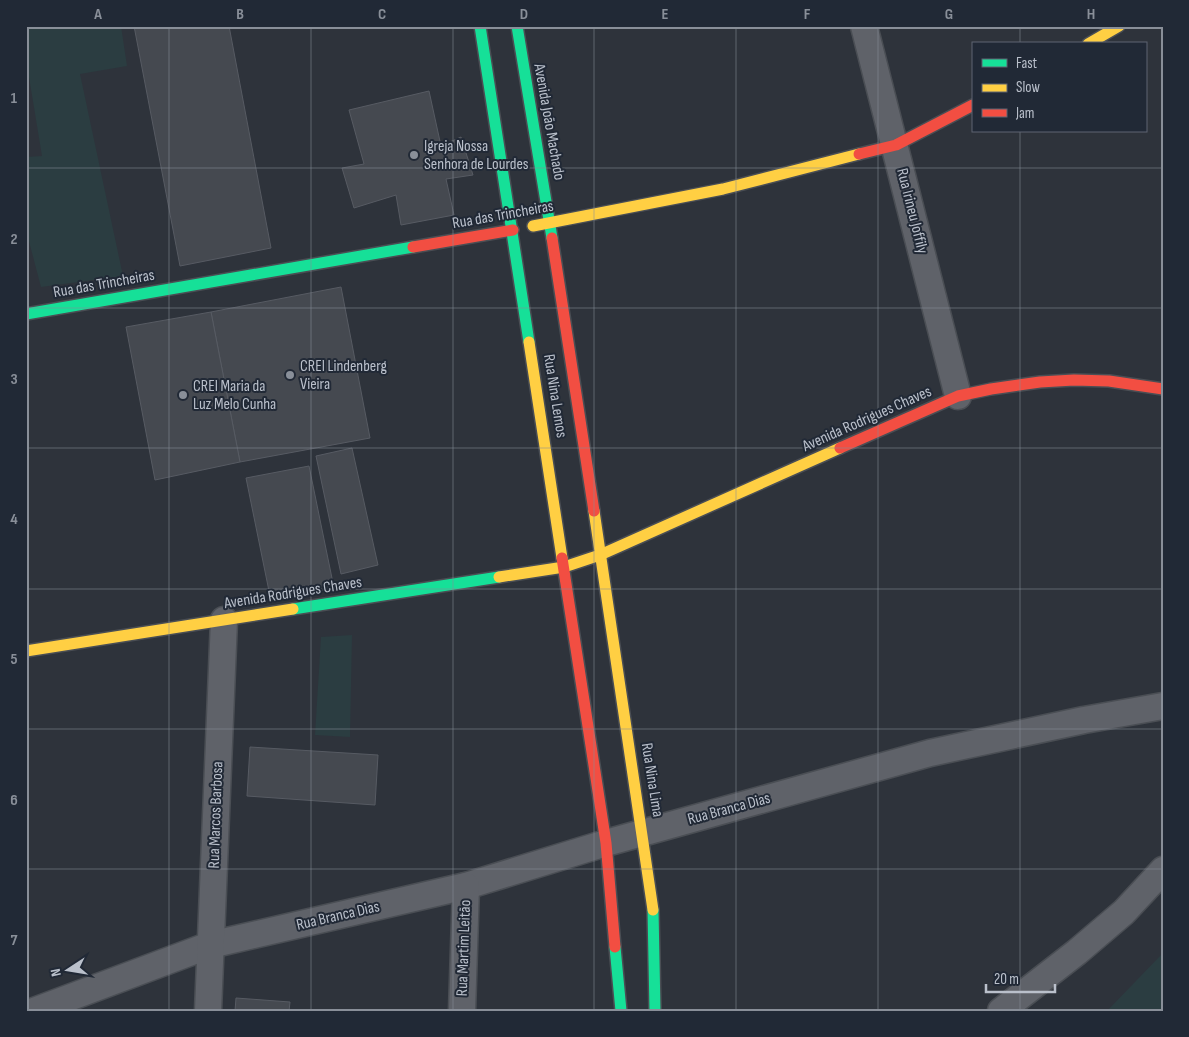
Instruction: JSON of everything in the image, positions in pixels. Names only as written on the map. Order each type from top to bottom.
[{"type":"main road","points":[[480,26],[513,230]]},
{"type":"main road","name":"Avenida João Machado","points":[[517,26],[550,223]]},
{"type":"main road","name":"Rua das Trincheiras","points":[[26,314],[513,230],[723,189],[896,145],[972,106]]},
{"type":"main road","name":"Rua Nina Lemos","points":[[550,223],[600,555]]},
{"type":"main road","name":"Rua Nina Lemos","points":[[513,230],[564,567]]},
{"type":"main road","name":"Avenida Rodrigues Chaves","points":[[26,651],[564,567],[600,555],[958,396],[1001,387],[1083,380],[1163,389]]},
{"type":"main road","name":"Rua Nina Lima","points":[[600,555],[644,833],[653,913],[655,1011]]},
{"type":"main road","points":[[564,567],[606,843],[621,1011]]},
{"type":"street","name":"Rua Irineu Joffily","points":[[864,26],[896,145],[958,396]]},
{"type":"street","name":"Rua Marcos Barbosa","points":[[208,1011],[224,620]]},
{"type":"street","name":"Rua Branca Dias","points":[[34,1011],[210,945],[466,886],[606,843],[930,753],[1084,720],[1163,706]]},
{"type":"street","points":[[1001,1011],[1117,918],[1163,870]]},
{"type":"street","name":"Rua Martim Leitão","points":[[462,1011],[466,886]]},
{"type":"shaded area","points":[[26,26],[121,26],[127,66],[80,74],[123,276],[41,287],[26,230],[26,157],[42,156],[26,59]]},
{"type":"shaded area","points":[[352,635],[350,737],[315,735],[321,637]]},
{"type":"shaded area","points":[[1163,953],[1163,1011],[1107,1011]]},
{"type":"building","points":[[134,26],[229,26],[271,248],[180,266]]},
{"type":"building","name":"Igreja Nossa Senhora de Lourdes","points":[[429,91],[441,146],[461,137],[473,175],[446,179],[454,215],[401,225],[396,195],[354,208],[342,168],[364,164],[349,110]]},
{"type":"building","name":"CREI Lindenberg Vieira","points":[[341,287],[370,438],[240,462],[211,312]]},
{"type":"building","name":"CREI Maria da Luz Melo Cunha","points":[[211,312],[240,462],[155,480],[126,327]]},
{"type":"building","points":[[352,448],[378,565],[341,574],[316,456]]},
{"type":"building","points":[[309,466],[334,588],[271,601],[246,478]]},
{"type":"building","points":[[250,747],[378,755],[375,805],[247,796]]},
{"type":"building","points":[[236,998],[290,1002],[289,1011],[235,1011]]},
{"type":"traffic: fast","points":[[480,26],[529,342]]},
{"type":"traffic: fast","points":[[517,26],[552,238]]},
{"type":"traffic: fast","points":[[26,314],[413,247]]},
{"type":"traffic: fast","points":[[293,609],[499,577]]},
{"type":"traffic: fast","points":[[653,910],[655,1011]]},
{"type":"traffic: fast","points":[[615,947],[621,1011]]},
{"type":"traffic: slow","points":[[1091,42],[1119,26]]},
{"type":"traffic: slow","points":[[533,226],[723,189],[859,154]]},
{"type":"traffic: slow","points":[[529,342],[562,558]]},
{"type":"traffic: slow","points":[[499,577],[564,567],[600,555],[840,448]]},
{"type":"traffic: slow","points":[[594,511],[653,910]]},
{"type":"traffic: slow","points":[[26,651],[293,609]]},
{"type":"traffic: jam","points":[[859,154],[896,145],[972,106]]},
{"type":"traffic: jam","points":[[413,247],[513,230]]},
{"type":"traffic: jam","points":[[552,238],[594,511]]},
{"type":"traffic: jam","points":[[840,448],[958,396],[991,389],[1040,382],[1074,380],[1109,381],[1163,389]]},
{"type":"traffic: jam","points":[[562,558],[606,843],[615,947]]},
{"type":"place","name":"Igreja Nossa Senhora de Lourdes","points":[[414,155]]},
{"type":"place","name":"CREI Lindenberg Vieira","points":[[290,375]]},
{"type":"place","name":"CREI Maria da Luz Melo Cunha","points":[[183,395]]}]
